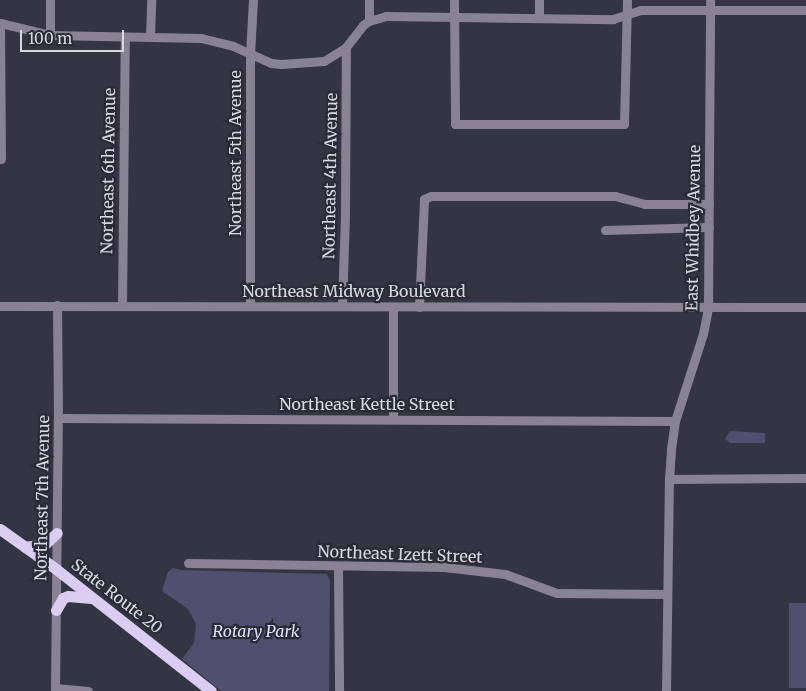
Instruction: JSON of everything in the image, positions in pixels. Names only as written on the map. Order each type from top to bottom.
[{"type":"main road","name":"State Route 20","points":[[0,530],[56,569],[211,691]]},
{"type":"main road","points":[[25,547],[46,544],[57,533]]},
{"type":"main road","points":[[56,610],[63,598],[68,596],[93,598]]},
{"type":"street","points":[[50,0],[50,35]]},
{"type":"street","points":[[150,0],[150,37]]},
{"type":"street","name":"Northeast 5th Avenue","points":[[250,306],[250,55],[253,0]]},
{"type":"street","points":[[369,0],[369,21]]},
{"type":"street","points":[[454,0],[455,124],[624,124],[627,0]]},
{"type":"street","points":[[539,0],[539,18]]},
{"type":"street","points":[[1,158],[0,23],[50,35],[201,38],[232,46],[271,63],[308,63],[324,60],[346,47],[363,25],[369,21],[386,16],[613,18],[641,10],[710,5],[806,10]]},
{"type":"street","name":"East Whidbey Avenue","points":[[666,691],[669,479],[675,421],[703,334],[708,308],[710,5]]},
{"type":"street","name":"Northeast 6th Avenue","points":[[122,306],[125,37]]},
{"type":"street","name":"Northeast 4th Avenue","points":[[342,306],[346,47]]},
{"type":"street","points":[[420,307],[424,199],[431,196],[615,196],[646,204],[709,204]]},
{"type":"street","points":[[605,230],[709,227]]},
{"type":"street","name":"Northeast 7th Avenue","points":[[55,690],[58,418],[56,305]]},
{"type":"street","name":"Northeast Midway Boulevard","points":[[0,306],[806,307]]},
{"type":"street","points":[[393,307],[393,419]]},
{"type":"street","name":"Northeast Kettle Street","points":[[58,418],[675,421]]},
{"type":"street","points":[[669,479],[806,478]]},
{"type":"street","name":"Northeast Izett Street","points":[[188,563],[454,568],[505,574],[557,593],[667,594]]},
{"type":"street","points":[[338,567],[339,691]]},
{"type":"street","points":[[55,690],[88,691]]},
{"type":"green space","points":[[730,431],[765,433],[765,443],[730,443],[725,439]]},
{"type":"green space","name":"Rotary Park","points":[[173,568],[180,570],[327,574],[330,581],[329,691],[221,691],[182,659],[194,643],[196,624],[188,609],[162,591],[168,572]]},
{"type":"green space","points":[[789,603],[806,603],[806,688],[789,688]]}]
